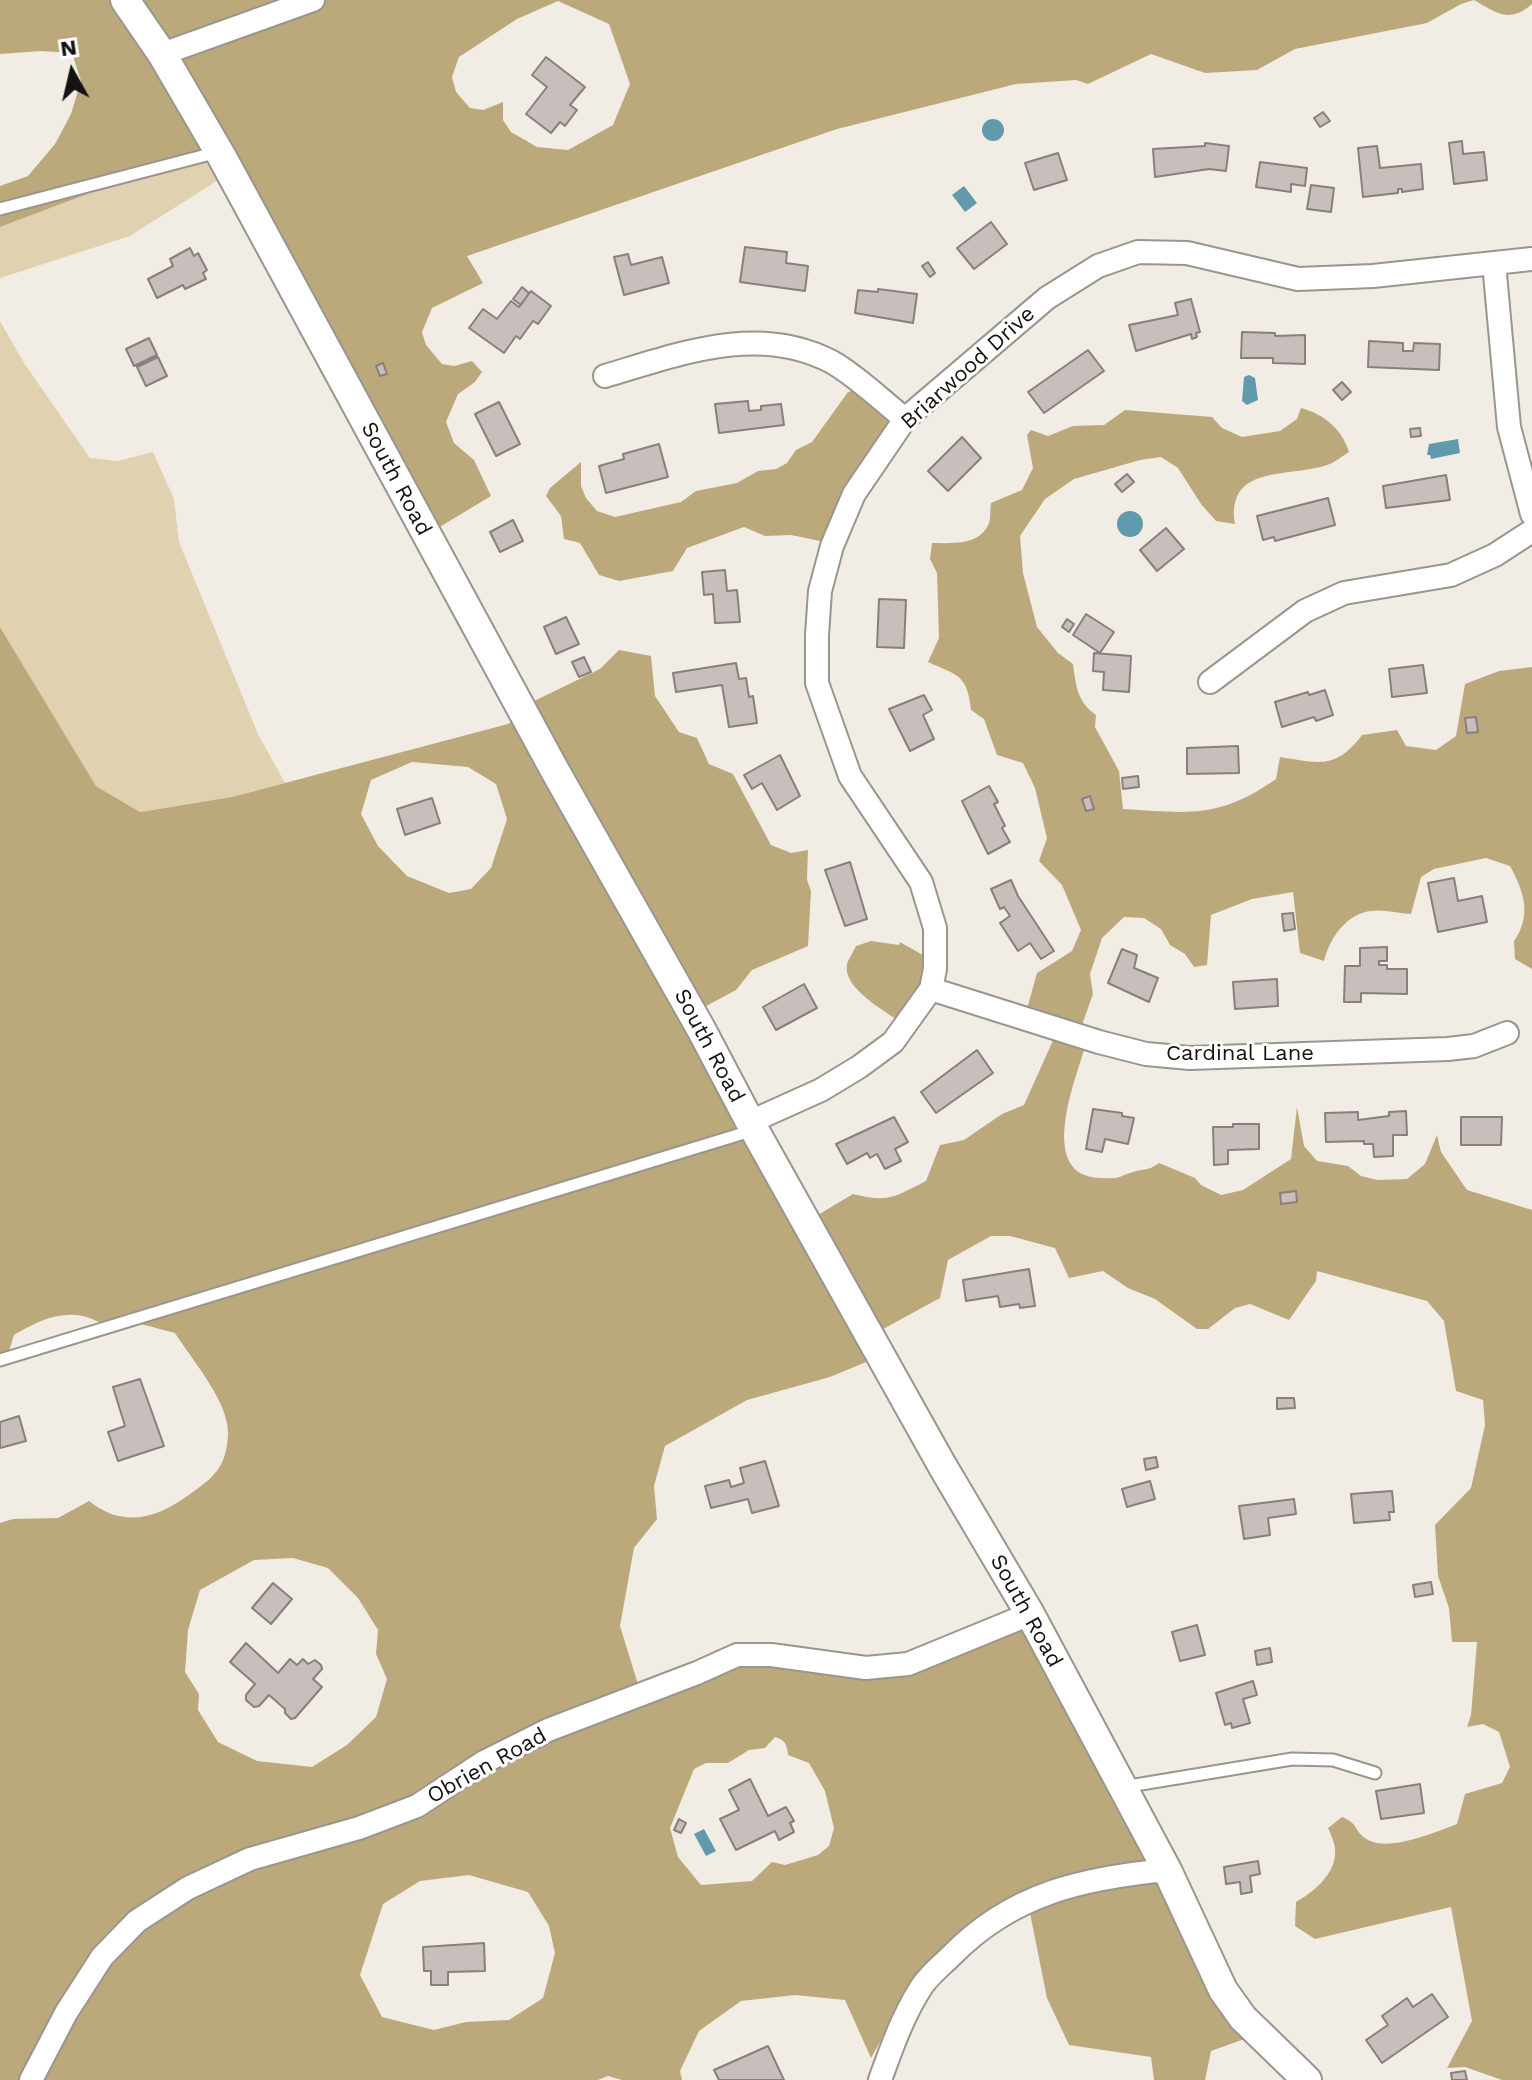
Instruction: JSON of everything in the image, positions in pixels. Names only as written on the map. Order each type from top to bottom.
[{"type":"street","name":"South Road","points":[[125,0],[162,54],[219,152],[752,1126],[943,1467],[1030,1614],[1167,1870],[1223,1990],[1243,2018],[1307,2080]]},
{"type":"street","points":[[162,54],[313,0]]},
{"type":"street","name":"Briarwood Drive","points":[[931,989],[935,969],[935,928],[921,882],[850,776],[817,683],[820,591],[832,546],[854,494],[905,419],[1047,298],[1098,266],[1138,252],[1187,253],[1298,279],[1373,276],[1532,259]]},
{"type":"street","points":[[1494,263],[1509,427],[1532,514]]},
{"type":"street","points":[[605,376],[671,356],[729,344],[768,342],[799,347],[834,364],[905,419]]},
{"type":"street","points":[[1210,682],[1305,611],[1344,593],[1451,575],[1495,555],[1532,531]]},
{"type":"street","points":[[752,1126],[821,1090],[893,1042],[931,989]]},
{"type":"street","name":"Cardinal Lane","points":[[931,989],[1099,1042],[1146,1054],[1190,1058],[1448,1049],[1474,1046],[1507,1033]]},
{"type":"street","name":"Obrien Road","points":[[31,2080],[66,2013],[102,1957],[137,1921],[188,1888],[250,1859],[359,1828],[417,1806],[484,1762],[548,1730],[737,1655],[771,1655],[866,1668],[908,1664],[1030,1614]]},
{"type":"street","points":[[880,2080],[900,2026],[924,1983],[960,1946],[998,1917],[1040,1894],[1113,1875],[1167,1870]]},
{"type":"lane","points":[[0,209],[219,152]]},
{"type":"lane","points":[[0,1360],[752,1126]]},
{"type":"lane","points":[[1123,1787],[1292,1759],[1333,1760],[1375,1773]]},
{"type":"shaded area","points":[[0,0],[1474,0],[1427,23],[1295,49],[1257,70],[1205,73],[1151,54],[1088,84],[1076,80],[1016,84],[837,129],[467,256],[483,283],[432,308],[422,332],[426,345],[442,364],[454,366],[472,361],[482,372],[475,382],[458,394],[446,422],[454,443],[474,460],[491,496],[428,534],[212,147],[0,227],[0,186],[28,176],[55,144],[71,114],[81,81],[72,53],[41,51],[0,54]],"holes":[[[558,1],[609,24],[630,84],[613,125],[568,150],[537,147],[511,132],[503,120],[503,102],[483,110],[470,108],[456,92],[452,77],[459,57],[517,19]]]},
{"type":"shaded area","points":[[1474,0],[1532,0],[1532,4],[1510,15],[1496,12]]},
{"type":"shaded area","points":[[212,147],[231,172],[130,236],[0,278],[0,227]]},
{"type":"shaded area","points":[[0,321],[24,363],[90,458],[118,461],[153,452],[174,499],[179,542],[258,734],[285,783],[232,797],[140,812],[96,786],[0,627]]},
{"type":"shaded area","points":[[852,391],[897,427],[830,543],[791,535],[765,536],[744,527],[687,548],[673,571],[619,581],[599,575],[580,543],[564,539],[561,516],[546,496],[550,488],[581,462],[581,486],[597,511],[615,517],[681,502],[696,491],[737,483],[758,471],[776,469],[787,463],[796,450],[812,442],[848,392]]},
{"type":"shaded area","points":[[1301,408],[1324,418],[1342,436],[1349,452],[1327,465],[1250,482],[1240,491],[1235,505],[1235,524],[1216,521],[1178,468],[1161,457],[1074,479],[1045,499],[1020,536],[1023,573],[1037,627],[1058,653],[1073,664],[1078,692],[1096,715],[1095,727],[1119,771],[1123,809],[1185,812],[1220,807],[1256,792],[1276,779],[1280,757],[1316,762],[1335,759],[1362,735],[1397,730],[1406,746],[1436,750],[1456,736],[1465,684],[1499,671],[1532,667],[1532,969],[1515,959],[1514,941],[1524,913],[1519,885],[1510,866],[1486,858],[1434,869],[1421,877],[1411,914],[1376,911],[1354,917],[1340,928],[1324,961],[1300,953],[1293,892],[1252,899],[1211,915],[1207,965],[1194,967],[1185,954],[1170,945],[1161,929],[1144,918],[1124,917],[1102,938],[1090,974],[1093,994],[1078,1036],[1085,1047],[1069,1103],[1065,1145],[1070,1162],[1081,1173],[1114,1178],[1159,1163],[1195,1178],[1201,1185],[1221,1195],[1243,1190],[1291,1159],[1297,1107],[1304,1146],[1317,1161],[1348,1166],[1361,1176],[1377,1180],[1407,1179],[1425,1164],[1437,1135],[1441,1152],[1467,1190],[1532,1210],[1532,2080],[1502,2080],[1465,2067],[1447,2068],[1472,2021],[1451,1907],[1315,1939],[1295,1926],[1296,1902],[1316,1888],[1331,1869],[1335,1850],[1328,1828],[1342,1817],[1374,1842],[1397,1843],[1424,1836],[1457,1824],[1465,1794],[1502,1783],[1510,1767],[1499,1732],[1483,1724],[1467,1727],[1471,1715],[1477,1642],[1452,1642],[1449,1608],[1438,1576],[1435,1525],[1471,1488],[1485,1425],[1483,1400],[1456,1391],[1444,1321],[1427,1301],[1317,1271],[1316,1281],[1289,1320],[1250,1304],[1235,1308],[1208,1329],[1197,1329],[1155,1299],[1128,1288],[1103,1271],[1069,1278],[1055,1248],[1010,1236],[991,1236],[948,1260],[940,1298],[874,1334],[883,1355],[830,1377],[747,1400],[665,1446],[654,1486],[657,1519],[634,1548],[620,1626],[641,1694],[694,1673],[759,1660],[866,1676],[1027,1611],[1261,2033],[1211,2051],[1205,2080],[1154,2080],[1151,2057],[1069,2045],[1047,1998],[1026,1893],[913,1984],[871,2058],[845,2000],[795,1995],[741,2001],[699,2031],[680,2071],[682,2080],[622,2080],[608,2076],[598,2080],[0,2080],[0,1523],[13,1519],[58,1518],[89,1501],[102,1510],[128,1517],[141,1517],[166,1509],[212,1477],[225,1456],[228,1435],[217,1396],[175,1333],[137,1323],[111,1330],[87,1317],[62,1315],[38,1322],[14,1335],[5,1364],[0,1365],[0,627],[96,786],[140,812],[232,797],[508,724],[524,717],[526,705],[600,669],[619,650],[651,656],[655,696],[679,732],[697,738],[709,764],[733,774],[771,845],[791,853],[808,850],[807,880],[811,891],[808,946],[752,970],[736,990],[699,1010],[811,1219],[853,1194],[891,1197],[926,1181],[940,1145],[964,1140],[1002,1114],[1024,1105],[1055,1036],[1025,1016],[1037,973],[1072,951],[1081,930],[1062,885],[1039,861],[1047,838],[1035,788],[1023,763],[997,755],[984,719],[971,710],[964,683],[954,674],[928,662],[939,638],[937,573],[930,559],[932,543],[965,542],[979,536],[989,523],[991,503],[1022,490],[1033,468],[1027,435],[1031,430],[1048,436],[1073,426],[1104,425],[1125,410],[1212,417],[1222,428],[1242,437],[1280,431],[1297,419]],"holes":[[[412,762],[468,767],[496,784],[507,819],[491,868],[471,889],[449,893],[407,876],[378,846],[361,814],[371,780]],[[293,1558],[328,1568],[358,1598],[378,1630],[376,1654],[387,1679],[376,1717],[347,1745],[312,1767],[257,1761],[218,1742],[198,1710],[199,1694],[185,1672],[188,1630],[200,1590],[254,1560]],[[775,1737],[785,1743],[788,1755],[809,1763],[825,1791],[834,1828],[829,1846],[818,1855],[785,1865],[772,1862],[752,1881],[701,1885],[678,1857],[670,1828],[694,1769],[706,1763],[728,1763],[749,1750],[765,1748]],[[469,1875],[528,1892],[549,1926],[555,1953],[543,1998],[509,2020],[466,2022],[434,2030],[382,2017],[360,1975],[383,1904],[420,1881]]]},
{"type":"shaded area","points":[[871,941],[899,945],[900,942],[935,962],[902,1023],[866,998],[847,973],[847,964],[856,946]]},
{"type":"water","points":[[993,119],[1001,122],[1004,130],[1001,138],[993,141],[985,138],[982,130],[985,122]]},
{"type":"water","points":[[964,186],[977,203],[965,212],[952,195]]},
{"type":"water","points":[[1249,375],[1255,378],[1258,400],[1247,405],[1242,401],[1244,377]]},
{"type":"water","points":[[1458,439],[1460,453],[1431,459],[1427,455],[1429,444]]},
{"type":"water","points":[[1130,511],[1139,515],[1143,524],[1139,533],[1130,537],[1121,533],[1117,524],[1121,515]]},
{"type":"water","points":[[704,1829],[716,1851],[706,1856],[694,1834]]},
{"type":"building","points":[[546,57],[585,87],[570,105],[577,110],[565,126],[560,122],[551,133],[526,114],[547,87],[532,75]]},
{"type":"building","points":[[1323,112],[1330,121],[1320,127],[1314,118]]},
{"type":"building","points":[[1462,141],[1463,154],[1484,152],[1487,180],[1454,184],[1449,143]]},
{"type":"building","points":[[1205,143],[1229,146],[1226,171],[1209,169],[1155,177],[1153,149],[1205,146]]},
{"type":"building","points":[[1377,146],[1380,168],[1421,164],[1423,189],[1402,192],[1398,189],[1398,193],[1363,197],[1358,148]]},
{"type":"building","points":[[1058,153],[1067,180],[1034,190],[1025,163]]},
{"type":"building","points":[[1260,162],[1307,168],[1305,186],[1291,184],[1291,192],[1256,187]]},
{"type":"building","points":[[1311,185],[1334,188],[1331,212],[1307,209]]},
{"type":"building","points":[[991,222],[1007,244],[974,269],[957,248]]},
{"type":"building","points":[[745,247],[787,252],[786,263],[808,266],[805,291],[740,282]]},
{"type":"building","points":[[190,248],[194,256],[198,253],[207,270],[203,273],[206,279],[185,289],[183,285],[157,298],[148,279],[173,266],[170,259]]},
{"type":"building","points":[[628,254],[631,265],[662,257],[669,283],[624,295],[614,257]]},
{"type":"building","points":[[928,262],[935,273],[930,277],[922,266]]},
{"type":"building","points":[[522,287],[529,293],[521,305],[513,299]]},
{"type":"building","points":[[878,289],[917,294],[913,323],[855,313],[858,290],[878,292]]},
{"type":"building","points":[[531,291],[551,306],[538,324],[533,321],[520,339],[516,336],[504,353],[469,328],[483,309],[497,319],[511,301],[519,307]]},
{"type":"building","points":[[1191,299],[1200,332],[1196,333],[1197,337],[1192,339],[1191,334],[1136,351],[1129,325],[1178,315],[1175,303]]},
{"type":"building","points":[[1242,332],[1275,333],[1275,336],[1305,335],[1305,364],[1273,363],[1273,358],[1241,358]]},
{"type":"building","points":[[149,338],[157,355],[134,366],[126,349]]},
{"type":"building","points":[[1369,341],[1403,343],[1403,351],[1413,351],[1414,343],[1440,344],[1439,370],[1368,367]]},
{"type":"building","points":[[1088,350],[1104,371],[1044,413],[1028,392]]},
{"type":"building","points":[[158,357],[167,376],[146,386],[137,367]]},
{"type":"building","points":[[383,363],[387,374],[380,376],[376,366]]},
{"type":"building","points":[[1342,382],[1351,392],[1342,400],[1333,390]]},
{"type":"building","points":[[748,401],[749,411],[781,404],[784,425],[719,433],[715,404]]},
{"type":"building","points":[[499,402],[520,444],[496,456],[475,414]]},
{"type":"building","points":[[1420,428],[1421,436],[1411,437],[1410,429]]},
{"type":"building","points":[[962,437],[981,458],[948,491],[928,471]]},
{"type":"building","points":[[659,444],[668,477],[606,493],[599,466],[624,459],[623,454]]},
{"type":"building","points":[[1127,474],[1134,482],[1122,492],[1115,484]]},
{"type":"building","points":[[1446,475],[1450,500],[1386,508],[1383,486]]},
{"type":"building","points":[[1328,498],[1335,525],[1275,541],[1274,537],[1263,540],[1257,516]]},
{"type":"building","points":[[513,520],[523,541],[500,552],[490,532]]},
{"type":"building","points":[[1166,528],[1184,549],[1157,571],[1140,550]]},
{"type":"building","points":[[725,570],[727,591],[737,590],[740,622],[715,623],[713,594],[704,595],[702,572]]},
{"type":"building","points":[[879,599],[906,600],[904,648],[877,647]]},
{"type":"building","points":[[1086,614],[1114,632],[1100,653],[1073,635]]},
{"type":"building","points":[[566,617],[579,644],[556,654],[544,627]]},
{"type":"building","points":[[1067,619],[1074,624],[1069,632],[1062,627]]},
{"type":"building","points":[[1094,653],[1131,656],[1129,692],[1103,690],[1104,672],[1093,671]]},
{"type":"building","points":[[584,657],[591,672],[579,677],[572,662]]},
{"type":"building","points":[[736,663],[739,679],[746,678],[749,697],[753,696],[757,723],[729,727],[722,685],[676,692],[673,673]]},
{"type":"building","points":[[1423,665],[1427,693],[1392,697],[1389,669]]},
{"type":"building","points":[[1325,690],[1333,715],[1316,721],[1314,717],[1282,727],[1275,702]]},
{"type":"building","points":[[924,695],[932,710],[923,715],[934,739],[910,751],[889,709]]},
{"type":"building","points":[[1476,717],[1478,732],[1467,733],[1465,718]]},
{"type":"building","points":[[1238,746],[1239,773],[1187,774],[1187,748]]},
{"type":"building","points":[[780,755],[800,796],[777,810],[762,783],[752,789],[744,775]]},
{"type":"building","points":[[1138,776],[1139,787],[1123,789],[1122,778]]},
{"type":"building","points":[[989,786],[998,802],[994,804],[1010,842],[988,854],[962,801]]},
{"type":"building","points":[[1090,796],[1094,809],[1086,811],[1082,799]]},
{"type":"building","points":[[432,798],[440,823],[405,835],[397,809]]},
{"type":"building","points":[[850,862],[867,919],[845,926],[825,870]]},
{"type":"building","points":[[1454,878],[1458,901],[1482,896],[1487,922],[1438,932],[1428,883]]},
{"type":"building","points":[[1011,880],[1054,951],[1041,959],[1030,943],[1018,951],[1000,923],[1010,916],[1004,907],[1000,909],[991,889]]},
{"type":"building","points":[[1293,913],[1295,929],[1284,931],[1282,914]]},
{"type":"building","points":[[1387,947],[1387,961],[1379,961],[1379,965],[1387,965],[1387,969],[1407,969],[1407,994],[1361,993],[1361,1002],[1344,1002],[1345,966],[1360,966],[1360,948]]},
{"type":"building","points":[[1122,949],[1137,955],[1134,968],[1158,978],[1149,1002],[1108,983]]},
{"type":"building","points":[[1277,979],[1278,1006],[1235,1009],[1233,982]]},
{"type":"building","points":[[804,984],[817,1008],[776,1030],[763,1007]]},
{"type":"building","points":[[977,1050],[993,1073],[936,1113],[921,1092]]},
{"type":"building","points":[[1093,1109],[1134,1118],[1128,1144],[1105,1139],[1102,1152],[1086,1149]]},
{"type":"building","points":[[1406,1111],[1407,1135],[1393,1135],[1393,1156],[1374,1157],[1373,1144],[1364,1144],[1364,1141],[1326,1142],[1325,1113],[1358,1112],[1358,1120]]},
{"type":"building","points":[[894,1117],[908,1142],[895,1149],[901,1161],[885,1169],[877,1154],[870,1158],[867,1153],[847,1164],[836,1144]]},
{"type":"building","points":[[1461,1117],[1502,1117],[1501,1145],[1461,1145]]},
{"type":"building","points":[[1233,1124],[1259,1124],[1259,1149],[1228,1150],[1228,1164],[1214,1165],[1213,1127],[1233,1127]]},
{"type":"building","points":[[1296,1191],[1297,1202],[1281,1204],[1280,1193]]},
{"type":"building","points":[[1029,1269],[1035,1306],[1020,1308],[1019,1304],[1000,1307],[998,1296],[966,1301],[963,1280]]},
{"type":"building","points":[[140,1379],[164,1446],[118,1461],[108,1432],[125,1426],[113,1387]]},
{"type":"building","points":[[1277,1398],[1294,1398],[1295,1408],[1277,1409]]},
{"type":"building","points":[[19,1416],[26,1441],[0,1448],[0,1422]]},
{"type":"building","points":[[1156,1457],[1158,1467],[1146,1470],[1144,1459]]},
{"type":"building","points":[[765,1461],[779,1506],[752,1513],[748,1499],[711,1508],[705,1486],[729,1480],[731,1487],[744,1483],[740,1468]]},
{"type":"building","points":[[1150,1481],[1155,1499],[1127,1507],[1122,1489]]},
{"type":"building","points":[[1392,1491],[1394,1512],[1389,1512],[1390,1520],[1354,1523],[1351,1494]]},
{"type":"building","points":[[1294,1499],[1296,1514],[1268,1518],[1270,1535],[1244,1539],[1239,1506]]},
{"type":"building","points":[[1431,1582],[1433,1594],[1415,1597],[1413,1585]]},
{"type":"building","points":[[273,1583],[292,1599],[271,1624],[252,1608]]},
{"type":"building","points":[[1197,1625],[1205,1655],[1180,1661],[1172,1632]]},
{"type":"building","points":[[246,1643],[278,1673],[290,1659],[297,1665],[303,1659],[308,1664],[315,1660],[321,1665],[322,1669],[313,1679],[322,1687],[295,1718],[291,1719],[269,1695],[259,1706],[254,1707],[246,1700],[246,1695],[255,1684],[230,1662]]},
{"type":"building","points":[[1270,1648],[1272,1662],[1257,1665],[1255,1651]]},
{"type":"building","points":[[1253,1681],[1257,1695],[1243,1699],[1250,1723],[1232,1728],[1231,1723],[1225,1725],[1216,1693]]},
{"type":"building","points":[[750,1779],[768,1816],[786,1807],[794,1821],[790,1823],[794,1832],[779,1840],[775,1831],[736,1850],[720,1819],[739,1810],[729,1790]]},
{"type":"building","points":[[1420,1784],[1424,1813],[1381,1819],[1376,1791]]},
{"type":"building","points":[[679,1819],[686,1823],[681,1833],[674,1830]]},
{"type":"building","points":[[1258,1861],[1260,1874],[1250,1876],[1252,1892],[1241,1894],[1240,1882],[1226,1884],[1224,1867]]},
{"type":"building","points":[[484,1943],[485,1971],[448,1972],[448,1985],[431,1985],[431,1971],[424,1971],[423,1947]]},
{"type":"building","points":[[1432,1994],[1448,2017],[1382,2063],[1366,2040],[1388,2025],[1382,2016],[1407,1998],[1413,2007]]},
{"type":"building","points":[[768,2046],[784,2080],[719,2080],[714,2070]]},
{"type":"building","points":[[1465,2071],[1467,2080],[1452,2080],[1451,2073]]}]
